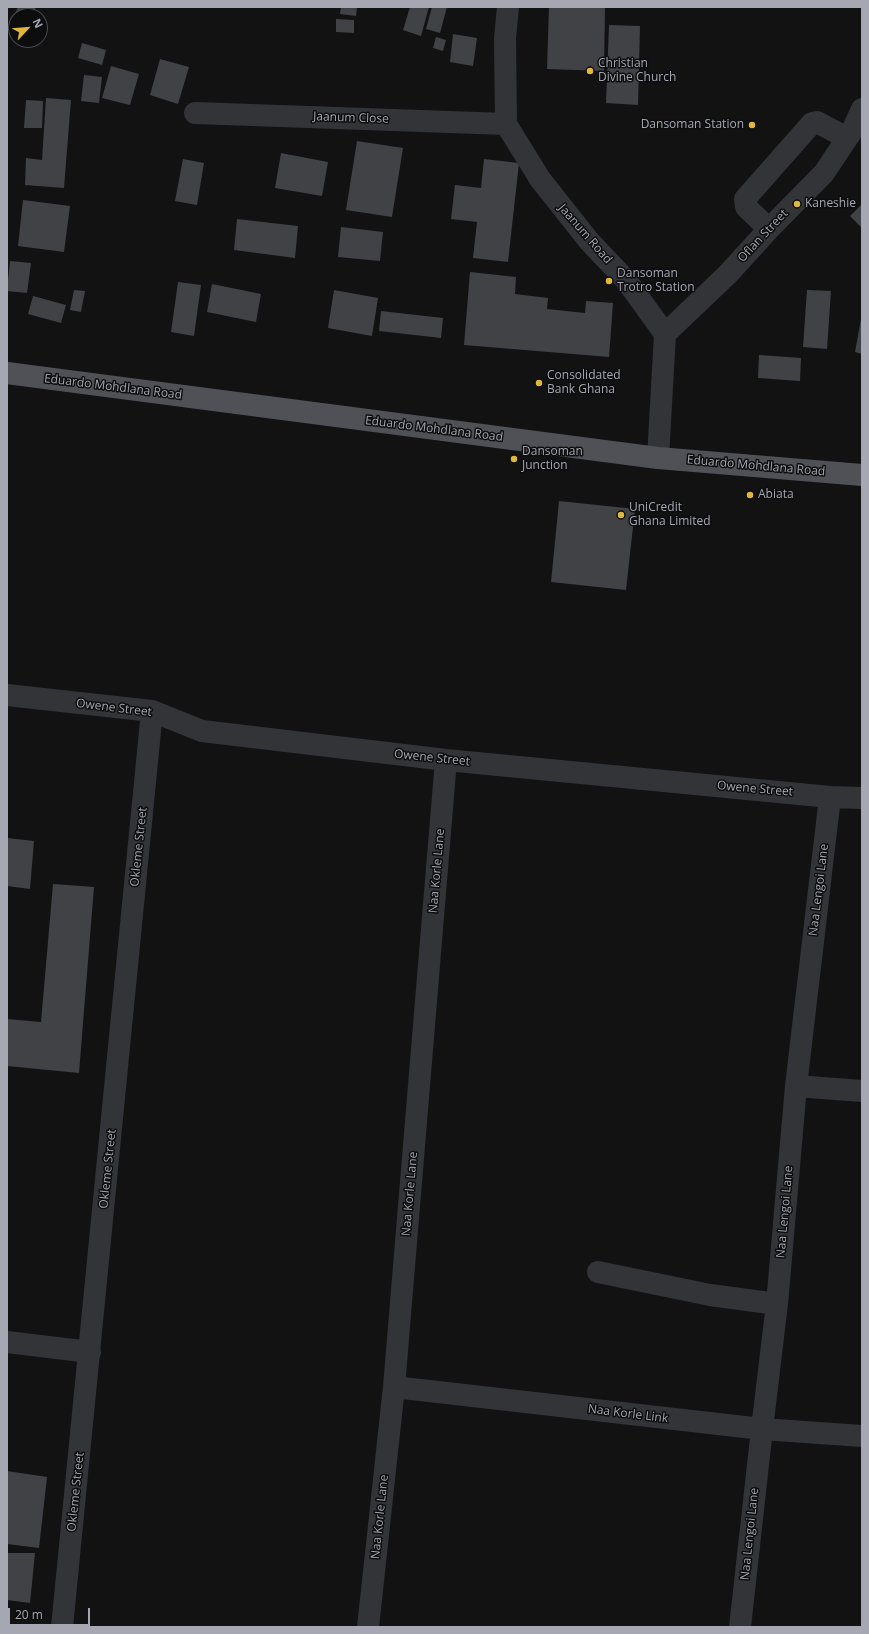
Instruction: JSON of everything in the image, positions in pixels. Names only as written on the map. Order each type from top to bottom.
[{"type":"main road","name":"Eduardo Mohdlana Road","points":[[7,373],[658,458],[862,475]]},
{"type":"street","points":[[506,124],[505,38],[508,7]]},
{"type":"street","name":"Oflan Street","points":[[664,334],[728,274],[769,229],[824,173],[853,134],[862,109]]},
{"type":"street","name":"Jaanum Close","points":[[195,113],[506,124]]},
{"type":"street","points":[[769,229],[746,206],[745,199],[812,123],[817,122],[853,134]]},
{"type":"street","name":"Jaanum Road","points":[[506,124],[540,180],[590,241],[626,280],[664,334]]},
{"type":"street","points":[[658,458],[664,334]]},
{"type":"street","name":"Owene Street","points":[[7,695],[152,711],[202,731],[446,760],[862,798]]},
{"type":"street","name":"Okleme Street","points":[[62,1627],[152,711]]},
{"type":"street","name":"Naa Korle Lane","points":[[368,1627],[394,1387],[446,760]]},
{"type":"street","name":"Naa Lengoi Lane","points":[[740,1627],[777,1304],[796,1086],[830,796]]},
{"type":"street","points":[[796,1086],[862,1091]]},
{"type":"street","points":[[598,1272],[710,1295],[777,1304]]},
{"type":"street","points":[[7,1342],[90,1352]]},
{"type":"street","name":"Naa Korle Link","points":[[394,1387],[762,1429],[862,1436]]},
{"type":"building","points":[[18,7],[36,7],[36,8]]},
{"type":"building","points":[[341,7],[357,7],[356,16],[340,14]]},
{"type":"building","points":[[410,7],[429,7],[421,36],[403,30]]},
{"type":"building","points":[[432,7],[447,7],[440,33],[426,29]]},
{"type":"building","points":[[549,7],[605,7],[604,71],[547,69]]},
{"type":"building","points":[[336,19],[354,20],[354,33],[336,32]]},
{"type":"building","points":[[609,25],[640,26],[638,105],[606,103]]},
{"type":"building","points":[[453,34],[477,38],[473,66],[450,62]]},
{"type":"building","points":[[436,37],[446,40],[443,51],[433,48]]},
{"type":"building","points":[[82,43],[106,50],[102,65],[78,58]]},
{"type":"building","points":[[160,59],[189,67],[178,104],[150,95]]},
{"type":"building","points":[[111,66],[139,74],[130,105],[102,98]]},
{"type":"building","points":[[84,75],[102,77],[99,103],[81,101]]},
{"type":"building","points":[[46,98],[71,100],[64,188],[25,185],[26,158],[42,160]]},
{"type":"building","points":[[26,100],[43,101],[42,128],[24,128]]},
{"type":"building","points":[[357,141],[403,148],[392,217],[346,210]]},
{"type":"building","points":[[281,153],[328,162],[322,196],[275,188]]},
{"type":"building","points":[[183,159],[204,163],[197,205],[175,201]]},
{"type":"building","points":[[484,159],[519,163],[508,262],[473,258],[477,222],[451,219],[455,185],[481,188]]},
{"type":"building","points":[[23,200],[70,206],[64,252],[18,246]]},
{"type":"building","points":[[862,204],[862,228],[850,216]]},
{"type":"building","points":[[237,219],[298,226],[295,258],[234,250]]},
{"type":"building","points":[[341,227],[383,232],[380,261],[338,257]]},
{"type":"building","points":[[10,261],[31,263],[27,293],[7,291]]},
{"type":"building","points":[[470,272],[516,277],[515,294],[548,298],[547,309],[585,313],[586,301],[613,303],[609,357],[464,345]]},
{"type":"building","points":[[178,282],[201,285],[194,336],[171,332]]},
{"type":"building","points":[[212,284],[261,294],[256,322],[207,312]]},
{"type":"building","points":[[74,290],[85,291],[81,312],[70,310]]},
{"type":"building","points":[[334,290],[378,298],[372,336],[328,328]]},
{"type":"building","points":[[807,290],[831,291],[827,349],[803,347]]},
{"type":"building","points":[[33,296],[66,305],[61,323],[28,314]]},
{"type":"building","points":[[381,311],[443,318],[441,338],[379,331]]},
{"type":"building","points":[[862,319],[862,354],[855,352]]},
{"type":"building","points":[[759,355],[801,358],[800,381],[758,378]]},
{"type":"building","points":[[559,501],[635,509],[626,590],[551,582]]},
{"type":"building","points":[[7,838],[34,841],[30,889],[7,886]]},
{"type":"building","points":[[53,884],[94,887],[79,1073],[7,1066],[7,1019],[41,1022]]},
{"type":"building","points":[[7,1471],[47,1477],[39,1548],[7,1544]]},
{"type":"building","points":[[7,1553],[35,1553],[30,1603],[7,1600]]},
{"type":"place","name":"Christian Divine Church","points":[[590,71]]},
{"type":"place","name":"Dansoman Station","points":[[752,125]]},
{"type":"place","name":"Kaneshie","points":[[797,204]]},
{"type":"place","name":"Dansoman Trotro Station","points":[[609,281]]},
{"type":"place","name":"Consolidated Bank Ghana","points":[[539,383]]},
{"type":"place","name":"Dansoman Junction","points":[[514,459]]},
{"type":"place","name":"Abiata","points":[[750,495]]},
{"type":"place","name":"UniCredit Ghana Limited","points":[[621,515]]}]
